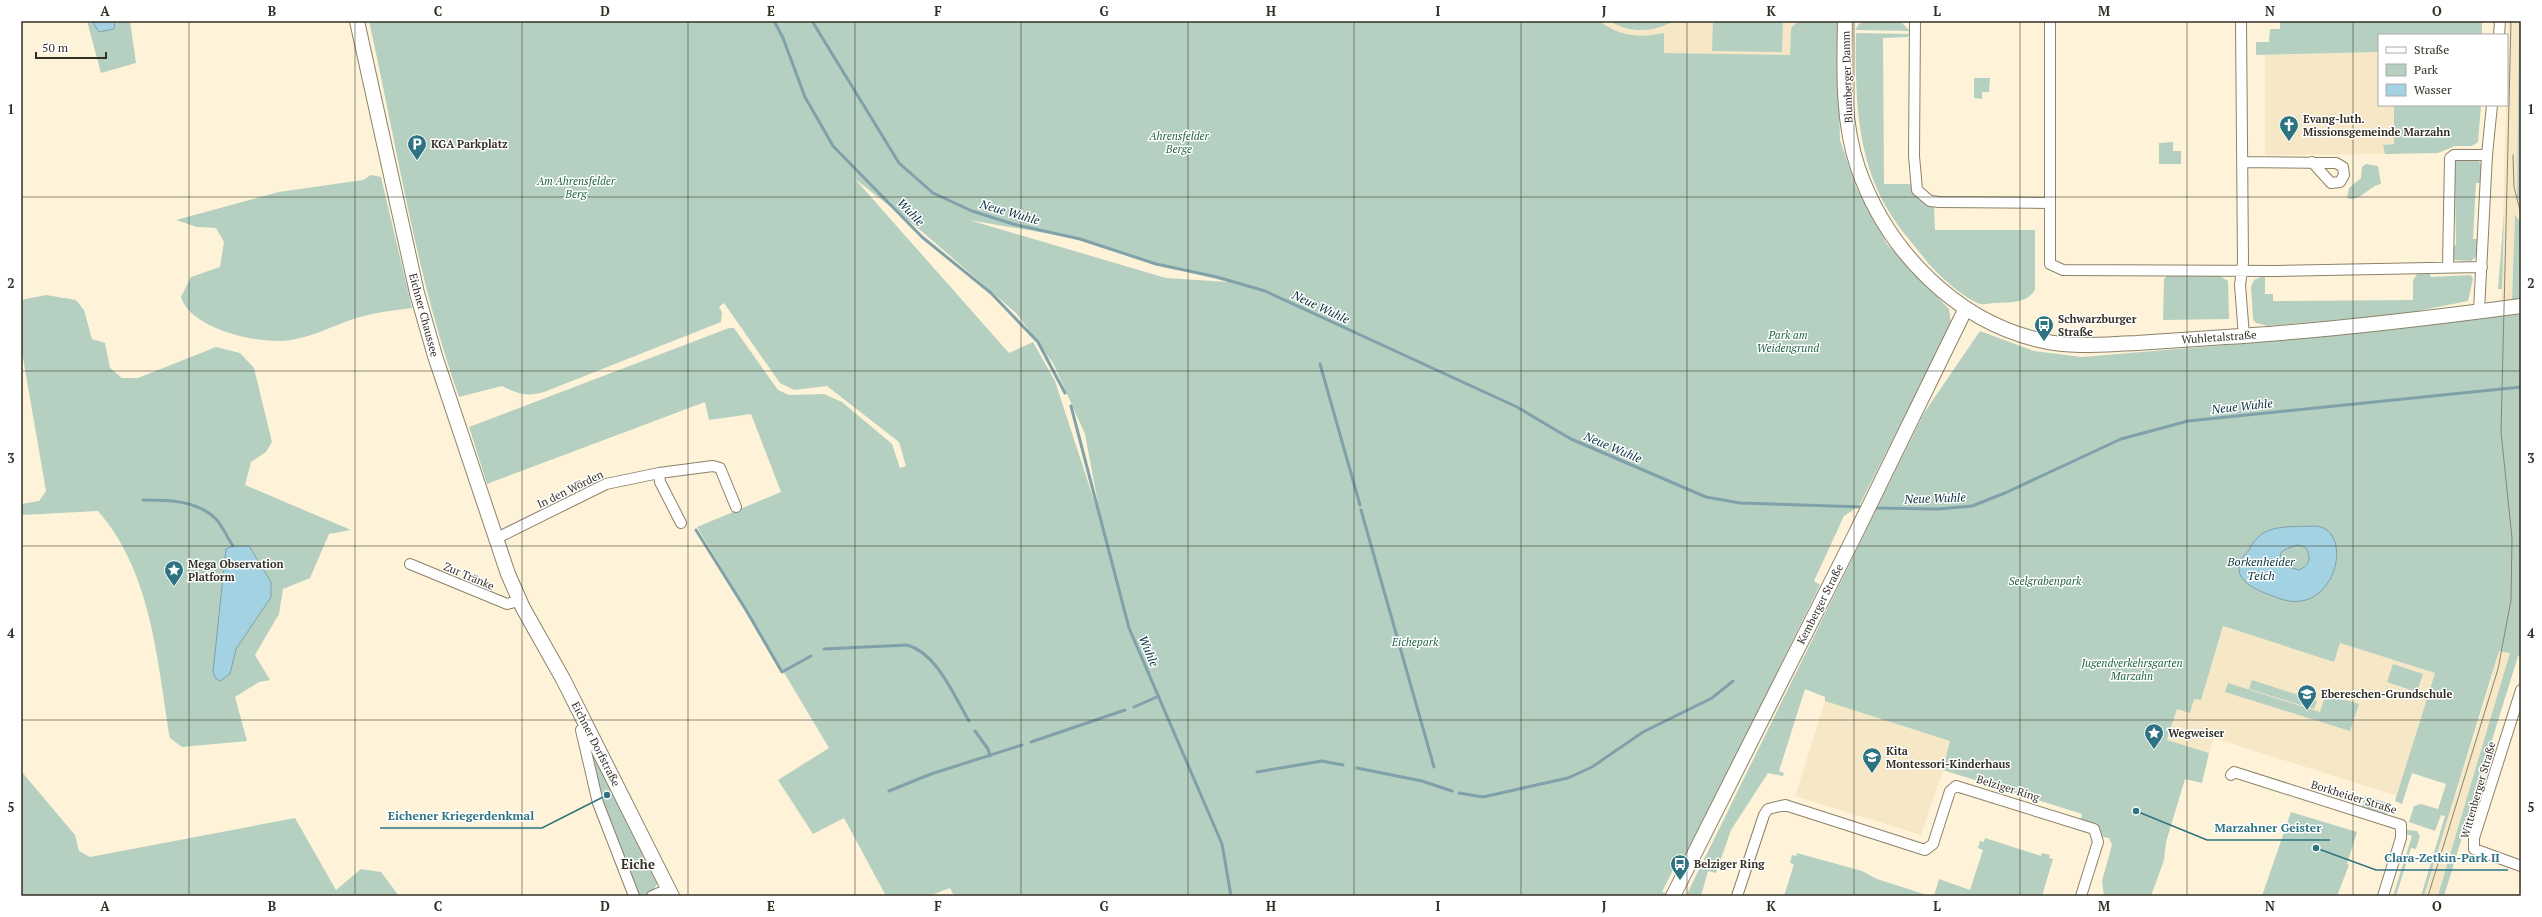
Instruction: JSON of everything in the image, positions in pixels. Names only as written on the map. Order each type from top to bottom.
[{"type":"main road","name":"Eichner Chaussee","points":[[357,21],[417,293],[435,356],[519,601]]},
{"type":"main road","name":"Blumberger Damm","points":[[1845,21],[1845,86],[1849,130],[1858,167],[1872,201],[1896,240],[1916,265],[1965,310]]},
{"type":"main road","name":"Wuhletalstraße","points":[[1965,310],[1982,320],[2017,334],[2061,344],[2099,345],[2244,336],[2361,326],[2521,306]]},
{"type":"main road","name":"Kemberger Straße","points":[[1673,896],[1857,530],[1965,310]]},
{"type":"main road","name":"Eichner Dorfstraße","points":[[519,601],[566,686],[670,892]]},
{"type":"street","points":[[1915,21],[1915,183],[1922,196],[1930,201],[2049,203]]},
{"type":"street","points":[[2050,21],[2050,264],[2058,270],[2410,270],[2448,266],[2482,267]]},
{"type":"street","points":[[2241,21],[2243,162],[2241,303],[2244,336]]},
{"type":"street","points":[[2500,21],[2500,34]]},
{"type":"street","points":[[2479,311],[2487,156],[2492,106]]},
{"type":"street","points":[[2448,266],[2450,158],[2454,155],[2487,156]]},
{"type":"street","points":[[2243,162],[2312,162]]},
{"type":"street","name":"In den Wörden","points":[[497,538],[606,484],[659,473],[713,466],[720,468],[736,507]]},
{"type":"street","points":[[659,473],[660,482],[681,523]]},
{"type":"street","name":"Zur Tränke","points":[[410,564],[507,604],[519,601]]},
{"type":"street","name":"Wittenberger Straße","points":[[2521,690],[2474,838],[2474,849],[2521,866]]},
{"type":"street","name":"Eichner Dorfstraße","points":[[581,730],[598,803],[634,896]]},
{"type":"street","name":"Borkheider Straße","points":[[2231,776],[2234,772],[2401,825],[2401,838],[2383,896]]},
{"type":"street","name":"Belziger Ring","points":[[1737,896],[1764,814],[1768,809],[1785,805],[1925,850],[1933,844],[1950,791],[1956,786],[2094,829],[2098,842],[2081,896]]},
{"type":"street","name":"Eichner Dorfstraße","points":[[652,896],[670,892]]},
{"type":"shaded area","points":[[1600,21],[1798,21],[1791,28],[1790,55],[1664,53],[1664,33],[1648,37],[1627,35],[1608,28]]},
{"type":"shaded area","points":[[2508,21],[2519,21],[2517,197],[2521,206],[2521,223],[2515,216],[2512,300],[2501,301],[2506,106],[2508,106]]},
{"type":"shaded area","points":[[2378,52],[2378,106],[2394,106],[2394,144],[2383,145],[2385,154],[2265,155],[2265,55]]},
{"type":"shaded area","points":[[2521,587],[2510,658],[2437,896],[2424,896],[2490,685],[2503,632]]},
{"type":"shaded area","name":"Ebereschen-Grundschule","points":[[2222,626],[2334,662],[2340,643],[2435,673],[2397,796],[2214,738],[2209,753],[2167,741],[2177,709],[2194,699],[2201,700]]},
{"type":"shaded area","name":"Kita Montessori-Kinderhaus","points":[[1825,701],[1950,741],[1947,759],[1921,835],[1795,796]]},
{"type":"green space","points":[[87,21],[92,21],[99,32],[114,29],[115,21],[130,21],[136,63],[101,73]]},
{"type":"green space","points":[[369,21],[1600,21],[1615,30],[1630,35],[1639,36],[1664,33],[1664,53],[1790,55],[1791,28],[1798,21],[1837,22],[1840,140],[1856,187],[1887,244],[1949,309],[1951,324],[1859,506],[1844,516],[1814,581],[1820,585],[1686,856],[1681,854],[1662,892],[1667,893],[1666,896],[954,896],[950,888],[929,896],[886,896],[844,818],[813,834],[778,780],[829,748],[697,527],[781,492],[751,414],[709,420],[705,402],[487,484],[469,427],[729,328],[734,328],[778,390],[789,395],[824,394],[842,402],[892,444],[900,468],[906,466],[899,442],[827,386],[794,390],[780,383],[724,303],[719,307],[722,312],[721,322],[544,392],[538,394],[523,394],[502,386],[459,397],[444,351],[419,258]],"holes":[[[855,179],[919,229],[1016,313],[1053,363],[1085,434],[1102,525],[1055,381],[1033,342],[1009,353]],[[969,220],[1080,239],[1156,264],[1228,282],[1166,278]]]},
{"type":"green space","points":[[1610,21],[1674,21],[1666,25],[1650,29],[1634,30]]},
{"type":"green space","points":[[1713,21],[1783,21],[1782,52],[1712,51]]},
{"type":"green space","points":[[1865,21],[1900,21],[1910,31],[1855,30],[1859,24]]},
{"type":"green space","points":[[2280,21],[2482,21],[2482,34],[2378,34],[2378,52],[2256,55],[2256,42],[2269,42],[2270,29],[2280,29]]},
{"type":"green space","points":[[2519,21],[2521,21],[2521,206],[2517,197]]},
{"type":"green space","points":[[1856,33],[1910,34],[1907,37],[1883,38],[1884,184],[1911,184],[1917,197],[1934,206],[1935,230],[2035,230],[2035,290],[2027,298],[2011,302],[1981,304],[1968,298],[1933,269],[1892,217],[1877,190],[1869,168],[1864,147],[1857,101]]},
{"type":"green space","points":[[1974,78],[1990,78],[1989,92],[1982,92],[1982,99],[1974,98]]},
{"type":"green space","points":[[2394,106],[2481,106],[2478,142],[2472,146],[2455,146],[2438,153],[2385,154],[2383,145],[2394,144]]},
{"type":"green space","points":[[2173,142],[2173,151],[2181,151],[2181,164],[2159,164],[2159,143]]},
{"type":"green space","points":[[2455,159],[2478,160],[2482,166],[2482,183],[2476,183],[2473,239],[2479,239],[2477,256],[2471,261],[2454,260],[2450,246],[2456,245],[2455,182],[2450,182],[2450,166]]},
{"type":"green space","points":[[2366,164],[2378,166],[2381,184],[2373,187],[2354,199],[2349,199],[2347,197],[2349,188],[2361,178],[2362,167]]},
{"type":"green space","points":[[371,175],[381,177],[412,308],[370,315],[301,338],[278,341],[263,340],[228,333],[198,318],[187,309],[181,297],[191,277],[220,267],[224,242],[216,228],[197,227],[176,220],[279,192],[363,180]]},
{"type":"green space","points":[[2504,213],[2502,289],[2498,289]]},
{"type":"green space","points":[[2515,215],[2521,223],[2521,298],[2512,300]]},
{"type":"green space","points":[[2418,273],[2430,273],[2431,277],[2471,275],[2473,279],[2468,301],[2402,314],[2268,326],[2256,323],[2253,319],[2251,287],[2254,280],[2265,275],[2265,294],[2273,294],[2273,301],[2413,300],[2413,280]]},
{"type":"green space","points":[[2218,275],[2228,281],[2229,319],[2163,320],[2164,279],[2167,276]]},
{"type":"green space","points":[[46,295],[76,300],[84,310],[92,339],[105,343],[110,368],[122,378],[138,378],[216,347],[240,353],[254,368],[272,442],[266,452],[251,462],[245,485],[351,530],[329,534],[310,578],[283,589],[279,614],[255,655],[270,680],[259,682],[235,697],[247,741],[182,747],[170,738],[156,648],[141,590],[130,562],[116,535],[98,511],[21,515],[21,504],[39,501],[46,491],[21,346],[21,300]],"holes":[[[249,546],[271,582],[271,597],[236,649],[230,674]]]},
{"type":"green space","name":"Seelgrabenpark","points":[[2521,314],[2521,656],[2518,656],[2444,896],[2438,895],[2510,653],[2499,651],[2424,896],[2421,896],[2445,816],[2441,815],[2435,831],[2409,822],[2414,806],[2421,804],[2438,809],[2446,784],[2412,773],[2402,804],[2395,801],[2435,673],[2340,643],[2334,662],[2223,626],[2201,700],[2194,699],[2190,713],[2177,709],[2167,740],[2209,753],[2202,783],[2185,779],[2166,842],[2164,860],[2151,896],[2104,896],[2102,881],[2112,845],[2109,838],[2103,837],[2098,827],[2081,819],[2082,814],[1943,770],[1950,741],[1825,701],[1825,697],[1805,689],[1779,771],[1784,773],[1783,776],[1768,773],[1731,830],[1716,873],[1708,871],[1701,896],[1686,896],[1924,413],[1980,331],[2034,351],[2082,357],[2309,338]]},
{"type":"green space","points":[[2393,664],[2423,674],[2417,692],[2387,682]]},
{"type":"green space","points":[[2252,680],[2317,701],[2314,709],[2249,689]]},
{"type":"green space","points":[[2228,683],[2320,712],[2326,694],[2359,704],[2350,731],[2225,692]]},
{"type":"green space","points":[[588,738],[658,881],[653,890],[645,895],[638,896],[600,793]]},
{"type":"green space","points":[[21,771],[75,835],[79,851],[90,857],[295,818],[336,890],[361,869],[381,872],[399,896],[21,896]]},
{"type":"green space","points":[[2365,796],[2391,804],[2387,815],[2362,807]]},
{"type":"green space","points":[[2291,812],[2357,832],[2347,864],[2349,865],[2337,896],[2262,896]]},
{"type":"green space","points":[[2407,830],[2417,831],[2420,836],[2416,849],[2411,848],[2396,896],[2393,896],[2412,836],[2406,834]]},
{"type":"green space","points":[[1985,838],[2041,856],[2042,853],[2050,855],[2049,858],[2053,859],[2042,896],[1934,896],[1939,879],[1970,890],[1983,850],[1978,848],[1980,841],[1984,842]]},
{"type":"green space","points":[[1797,853],[1862,871],[1877,879],[1930,896],[1784,896],[1794,864],[1790,863],[1792,855],[1796,856]]},
{"type":"water","points":[[92,21],[115,21],[114,29],[99,32]]},
{"type":"water","name":"Borkenheider Teich","points":[[2316,526],[2328,531],[2335,542],[2337,556],[2333,572],[2326,586],[2314,597],[2298,601],[2278,598],[2251,586],[2241,576],[2239,570],[2240,562],[2254,542],[2265,532],[2277,528]],"holes":[[[2297,545],[2305,547],[2309,554],[2309,560],[2306,566],[2299,570],[2285,566],[2280,554],[2284,550]]]},
{"type":"water","points":[[233,546],[249,546],[271,582],[271,597],[236,649],[230,674],[220,681],[216,679],[213,672],[226,549]]},
{"type":"waterway","name":"Wuhle","points":[[774,21],[783,38],[805,97],[833,146],[922,237],[991,293],[1038,342],[1065,393]]},
{"type":"waterway","name":"Neue Wuhle","points":[[812,21],[899,163],[933,193],[972,211],[1013,224],[1080,239],[1156,264],[1217,277],[1265,291],[1517,407],[1571,439],[1706,497],[1740,503],[1864,507]]},
{"type":"waterway","points":[[1320,364],[1360,505]]},
{"type":"waterway","name":"Neue Wuhle","points":[[1874,508],[1938,509],[1972,506],[2005,493],[2121,439],[2188,421],[2521,387]]},
{"type":"waterway","name":"Wuhle","points":[[1071,406],[1129,628],[1222,844],[1231,896]]},
{"type":"waterway","points":[[143,500],[182,502],[200,508],[216,519],[233,546]]},
{"type":"waterway","points":[[1361,510],[1434,767]]},
{"type":"waterway","points":[[696,530],[746,610],[782,672],[811,656]]},
{"type":"waterway","points":[[824,649],[907,645],[918,650],[936,666],[944,677],[969,721]]},
{"type":"waterway","points":[[1459,793],[1483,797],[1568,778],[1592,767],[1643,732],[1712,698],[1733,681]]},
{"type":"waterway","points":[[1134,707],[1159,696]]},
{"type":"waterway","points":[[1031,742],[1125,710]]},
{"type":"waterway","points":[[975,731],[988,749],[990,756]]},
{"type":"waterway","points":[[889,791],[931,774],[1022,745]]},
{"type":"waterway","points":[[1257,772],[1322,761],[1343,765]]},
{"type":"waterway","points":[[1357,768],[1422,781],[1452,791]]},
{"type":"tram line","points":[[2428,896],[2498,669],[2511,600],[2512,538],[2501,432],[2511,21]]},
{"type":"tram line","points":[[2513,155],[2514,187],[2521,214]]},
{"type":"place","name":"Evang-luth. Missionsgemeinde Marzahn","points":[[2289,142]]},
{"type":"place","name":"KGA Parkplatz","points":[[417,161]]},
{"type":"place","name":"Schwarzburger Straße","points":[[2044,342]]},
{"type":"place","name":"Mega Observation Platform","points":[[174,587]]},
{"type":"place","name":"Ebereschen-Grundschule","points":[[2307,711]]},
{"type":"place","name":"Wegweiser","points":[[2154,750]]},
{"type":"place","name":"Kita Montessori-Kinderhaus","points":[[1872,774]]},
{"type":"place","name":"Eichener Kriegerdenkmal","points":[[607,795]]},
{"type":"place","name":"Marzahner Geister","points":[[2136,811]]},
{"type":"place","name":"Clara-Zetkin-Park II","points":[[2316,848]]},
{"type":"place","name":"Belziger Ring","points":[[1680,881]]},
{"type":"district","name":"Eiche","points":[[638,864]]},
{"type":"park label","name":"Ahrensfelder Berge","points":[[1179,142]]},
{"type":"park label","name":"Am Ahrensfelder Berg","points":[[576,187]]},
{"type":"park label","name":"Park am Weidengrund","points":[[1788,341]]},
{"type":"park label","name":"Eichepark","points":[[1415,642]]},
{"type":"park label","name":"Jugendverkehrsgarten Marzahn","points":[[2132,669]]}]
